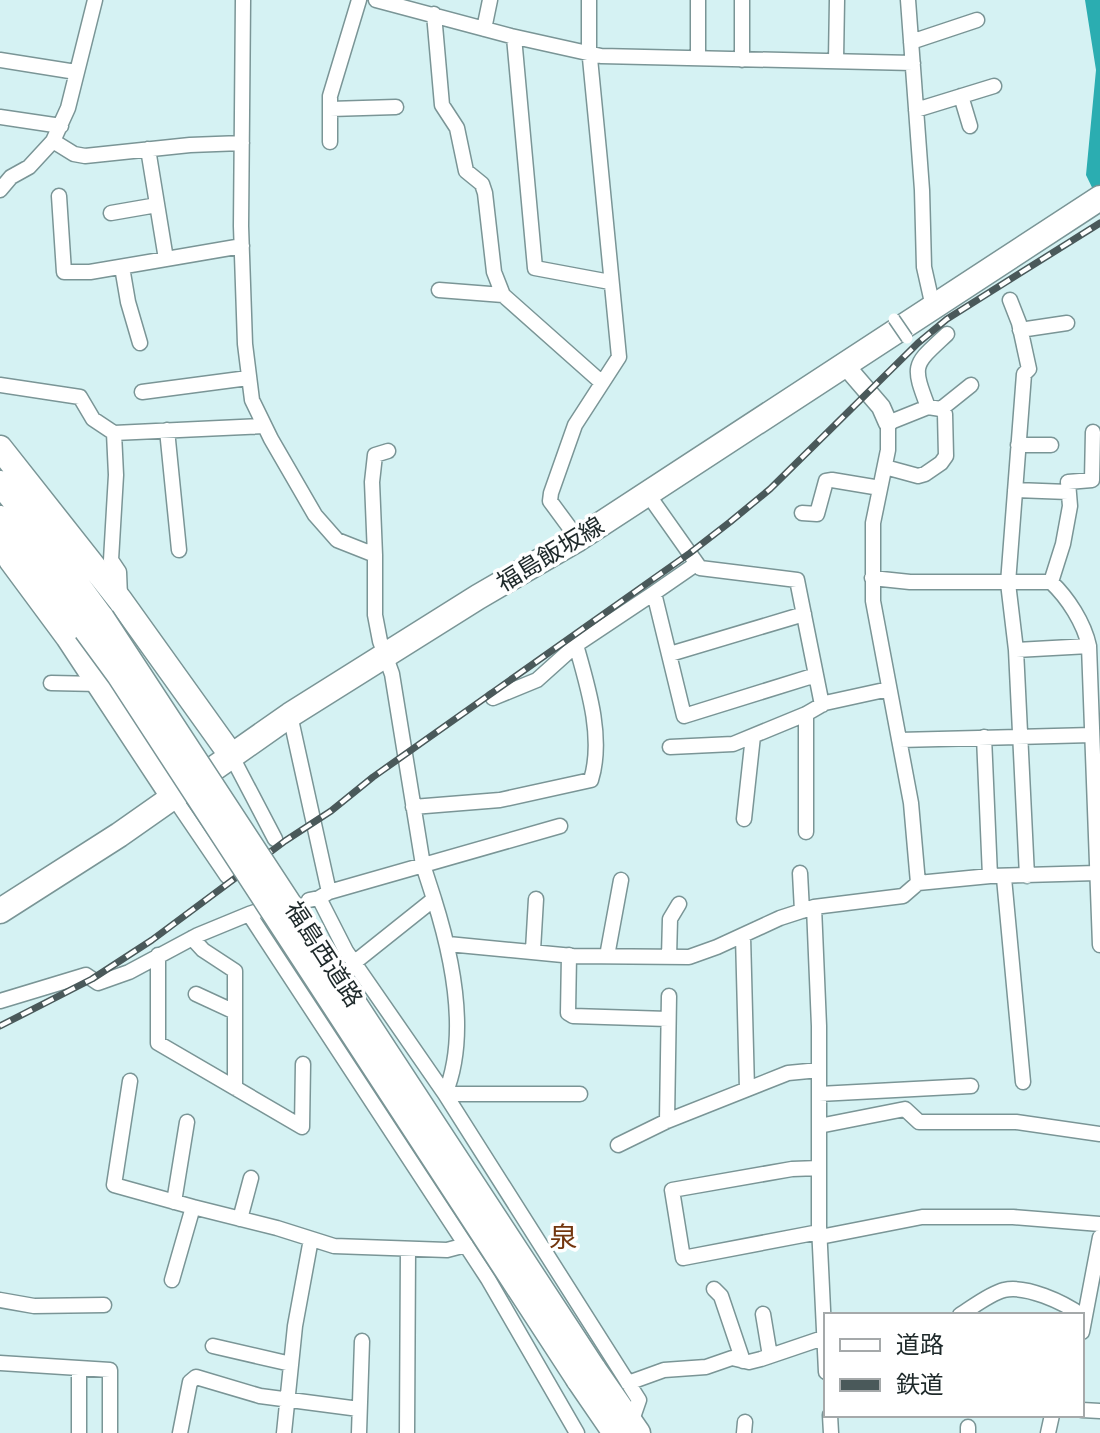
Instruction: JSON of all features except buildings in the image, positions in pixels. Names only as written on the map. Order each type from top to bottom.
[{"type":"main road","name":"福島飯坂線","points":[[0,911],[174,798],[290,715],[478,597],[578,539],[1100,198]]},
{"type":"main road","points":[[0,448],[120,600],[231,755]]},
{"type":"main road","name":"福島西道路","points":[[0,483],[94,624],[119,675],[586,1373],[628,1430]]},
{"type":"main road","name":"福島西道路","points":[[0,518],[94,624]]},
{"type":"main road","points":[[0,540],[174,798]]},
{"type":"street","points":[[0,190],[11,177],[29,167],[53,141],[61,126],[95,0]]},
{"type":"street","points":[[243,0],[242,246],[248,378],[252,400],[315,515],[337,540],[375,555]]},
{"type":"street","points":[[330,142],[330,96],[359,0]]},
{"type":"street","points":[[376,0],[400,3],[484,29],[591,54],[913,63]]},
{"type":"street","points":[[484,29],[490,0]]},
{"type":"street","points":[[578,539],[550,501],[551,493],[575,425],[619,357],[610,282],[589,0]]},
{"type":"street","points":[[698,0],[698,58]]},
{"type":"street","points":[[742,0],[742,60]]},
{"type":"street","points":[[836,60],[837,0]]},
{"type":"street","points":[[908,0],[924,267],[933,307]]},
{"type":"street","points":[[434,14],[442,105],[457,128],[466,171],[482,184],[485,193],[494,272],[503,295],[601,382]]},
{"type":"street","points":[[911,42],[977,20]]},
{"type":"street","points":[[514,37],[535,268],[610,282]]},
{"type":"street","points":[[0,60],[76,72]]},
{"type":"street","points":[[916,110],[994,86]]},
{"type":"street","points":[[961,96],[970,126]]},
{"type":"street","points":[[330,109],[396,107]]},
{"type":"street","points":[[0,117],[61,126]]},
{"type":"street","points":[[53,141],[74,154],[85,156],[242,143]]},
{"type":"street","points":[[148,149],[166,259]]},
{"type":"street","points":[[59,196],[64,272],[90,272],[242,246]]},
{"type":"street","points":[[111,213],[157,205]]},
{"type":"street","points":[[122,267],[140,343]]},
{"type":"street","points":[[439,290],[503,295]]},
{"type":"street","points":[[1010,300],[1029,369],[1024,374],[1008,583],[1022,736],[1027,876]]},
{"type":"street","points":[[894,319],[907,338]]},
{"type":"street","points":[[1020,330],[1067,323]]},
{"type":"street","points":[[885,467],[918,476],[941,463],[946,456],[945,414],[934,408],[920,387],[916,366],[947,334]]},
{"type":"street","points":[[844,364],[881,407],[888,423],[885,467],[873,523],[872,578],[875,621],[911,803],[918,883]]},
{"type":"street","points":[[142,392],[248,378]]},
{"type":"street","points":[[0,385],[80,397],[93,419],[114,433],[264,426]]},
{"type":"street","points":[[888,423],[934,408],[971,385]]},
{"type":"street","points":[[167,430],[179,550]]},
{"type":"street","points":[[1051,582],[1063,544],[1070,506],[1068,482],[1092,480],[1096,474],[1093,432]]},
{"type":"street","points":[[114,433],[116,475],[111,560],[119,572],[120,600]]},
{"type":"street","points":[[1018,445],[1051,445]]},
{"type":"street","points":[[388,451],[375,455],[372,482],[375,615],[392,674],[423,865],[448,944],[456,1062],[445,1094]]},
{"type":"street","points":[[802,513],[817,514],[826,481],[880,488]]},
{"type":"street","points":[[1015,490],[1068,492]]},
{"type":"street","points":[[647,493],[696,564],[711,570],[797,580],[822,705]]},
{"type":"street","points":[[493,698],[537,680],[576,645],[696,564]]},
{"type":"street","points":[[872,578],[910,582],[1051,582]]},
{"type":"street","points":[[1051,582],[1092,637],[1095,702],[1092,735],[1100,943]]},
{"type":"street","points":[[654,593],[684,716],[816,675]]},
{"type":"street","points":[[670,654],[804,614]]},
{"type":"street","points":[[1016,650],[1092,637]]},
{"type":"street","points":[[413,807],[500,800],[591,780],[598,759],[588,688],[576,645]]},
{"type":"street","points":[[51,683],[99,684]]},
{"type":"street","points":[[670,747],[733,744],[822,705],[889,689]]},
{"type":"street","points":[[806,714],[806,832]]},
{"type":"street","points":[[290,715],[319,897],[353,966],[445,1094],[639,1400],[628,1430]]},
{"type":"street","points":[[899,740],[1092,735]]},
{"type":"street","points":[[744,819],[753,736]]},
{"type":"street","points":[[984,737],[997,877],[1023,1082]]},
{"type":"street","points":[[231,755],[275,839]]},
{"type":"street","points":[[174,798],[227,876]]},
{"type":"street","points":[[319,897],[560,826]]},
{"type":"street","points":[[800,873],[808,909],[819,1070],[824,1317]]},
{"type":"street","points":[[448,944],[569,955],[689,957],[780,918],[808,909],[903,896],[918,883],[1097,873]]},
{"type":"street","points":[[607,956],[621,880]]},
{"type":"street","points":[[353,966],[434,899]]},
{"type":"street","points":[[533,950],[536,899]]},
{"type":"street","points":[[669,957],[670,919],[679,904]]},
{"type":"street","points":[[0,1001],[86,975],[98,983],[129,972],[192,938],[253,912],[466,1245],[577,1433]]},
{"type":"street","points":[[743,936],[747,1089]]},
{"type":"street","points":[[192,938],[203,950],[235,971],[235,1088]]},
{"type":"street","points":[[158,955],[158,1043],[302,1127],[303,1064]]},
{"type":"street","points":[[569,955],[568,1013],[573,1016],[668,1019]]},
{"type":"street","points":[[196,994],[235,1012]]},
{"type":"street","points":[[667,1121],[669,996]]},
{"type":"street","points":[[618,1145],[667,1121],[788,1073],[819,1070]]},
{"type":"street","points":[[130,1081],[114,1185],[334,1246],[447,1250],[466,1245]]},
{"type":"street","points":[[819,1094],[971,1086]]},
{"type":"street","points":[[445,1094],[580,1094]]},
{"type":"street","points":[[819,1126],[905,1109],[919,1122],[1016,1122],[1100,1134]]},
{"type":"street","points":[[174,1202],[187,1122]]},
{"type":"street","points":[[819,1168],[792,1169],[672,1190],[683,1258],[922,1217],[1013,1217],[1100,1224]]},
{"type":"street","points":[[240,1219],[251,1178]]},
{"type":"street","points":[[172,1280],[193,1207]]},
{"type":"street","points":[[1086,1322],[1100,1237]]},
{"type":"street","points":[[284,1433],[295,1326],[311,1239]]},
{"type":"street","points":[[407,1433],[408,1249]]},
{"type":"street","points":[[714,1289],[721,1296],[743,1361]]},
{"type":"street","points":[[963,1313],[1000,1291],[1009,1290],[1040,1296],[1070,1313]]},
{"type":"street","points":[[0,1300],[34,1306],[104,1305]]},
{"type":"street","points":[[763,1314],[770,1356]]},
{"type":"street","points":[[628,1383],[664,1370],[706,1367],[726,1359],[743,1361],[770,1356],[824,1338]]},
{"type":"street","points":[[359,1433],[362,1341]]},
{"type":"street","points":[[213,1346],[291,1364]]},
{"type":"street","points":[[0,1363],[110,1370],[110,1433]]},
{"type":"street","points":[[79,1369],[79,1433]]},
{"type":"street","points":[[180,1433],[190,1382],[196,1377],[260,1396],[359,1409]]},
{"type":"water","points":[[1085,0],[1100,0],[1100,204],[1086,175],[1096,70]]},
{"type":"railway","points":[[0,1026],[92,979],[152,940],[285,841],[331,811],[373,777],[690,553],[770,489],[918,343],[947,319],[1100,223]]},
{"type":"district","name":"泉","points":[[563,1236]]}]
